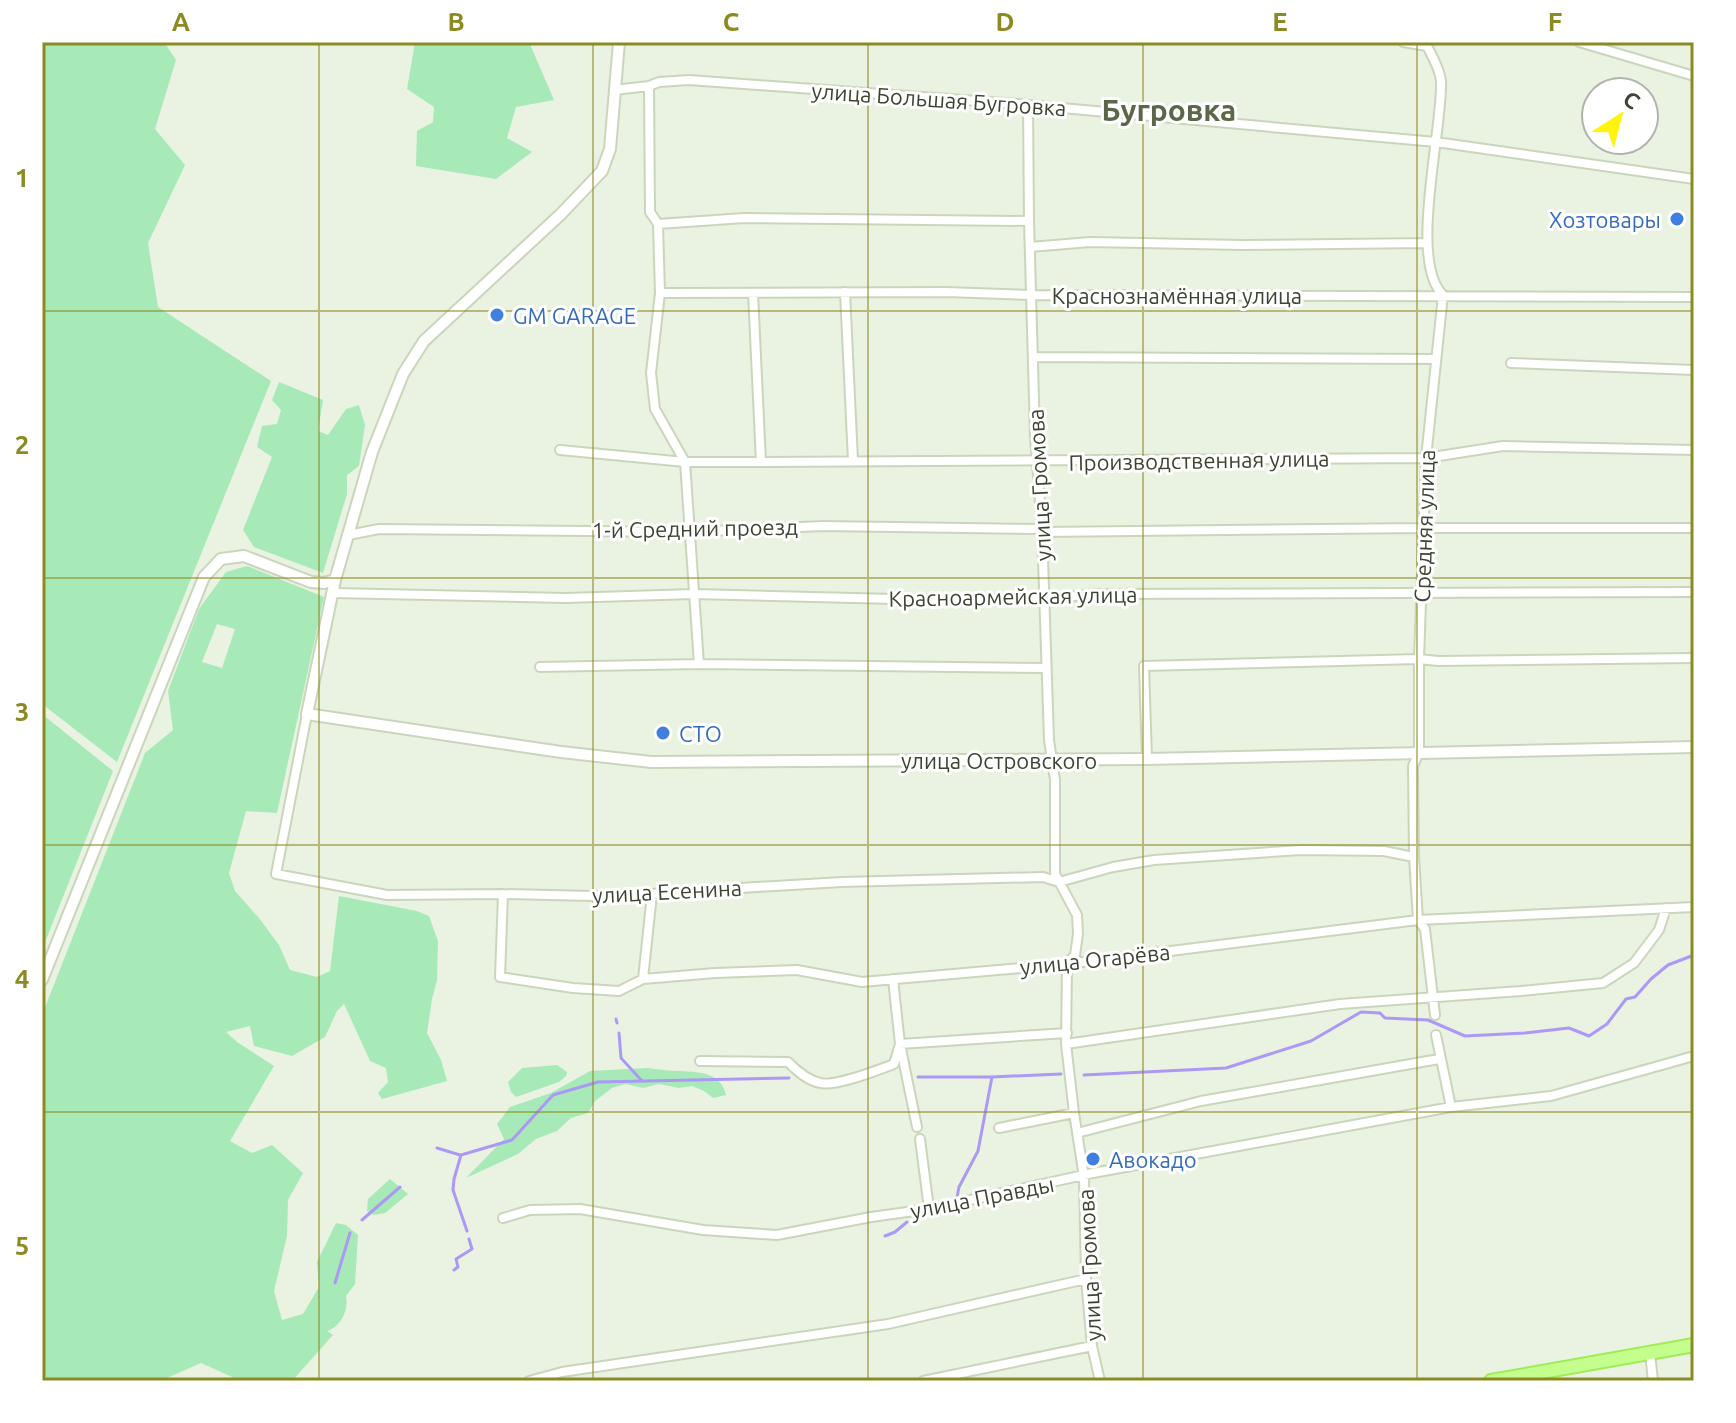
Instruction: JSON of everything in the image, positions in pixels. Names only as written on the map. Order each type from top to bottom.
[{"type":"main road","points":[[1491,1381],[1694,1345]]},
{"type":"street","points":[[307,714],[335,580],[372,452],[403,374],[422,343],[561,214],[602,171],[610,149],[619,42]]},
{"type":"street","points":[[1403,42],[1428,44]]},
{"type":"street","points":[[1579,42],[1694,76]]},
{"type":"street","name":"Средняя улица","points":[[1428,44],[1441,78],[1427,243],[1436,288],[1443,295],[1426,458],[1419,752],[1413,766],[1418,920],[1425,929],[1435,1015]]},
{"type":"street","name":"улица Большая Бугровка","points":[[614,90],[689,80],[1028,105],[1436,142],[1694,179]]},
{"type":"street","points":[[649,86],[650,212],[658,224],[660,293],[651,373],[655,409],[685,462],[699,664]]},
{"type":"street","name":"улица Громова","points":[[1028,105],[1035,436],[1042,530],[1050,760],[1055,780],[1055,874],[1073,904],[1078,924],[1075,955],[1067,964],[1066,1044],[1084,1177],[1086,1279],[1092,1346],[1100,1381]]},
{"type":"street","points":[[658,224],[744,218],[1029,221]]},
{"type":"street","points":[[1030,247],[1090,242],[1242,245],[1427,243]]},
{"type":"street","points":[[845,292],[853,461]]},
{"type":"street","name":"Краснознамённая улица","points":[[660,293],[1694,297]]},
{"type":"street","points":[[753,293],[761,462]]},
{"type":"street","points":[[1033,357],[1436,359]]},
{"type":"street","points":[[1511,363],[1694,370]]},
{"type":"street","name":"Производственная улица","points":[[560,450],[685,462],[1426,458],[1503,446],[1694,450]]},
{"type":"street","name":"1-й Средний проезд","points":[[348,535],[379,529],[690,532],[823,526],[1042,530],[1694,528]]},
{"type":"street","points":[[42,980],[204,577],[221,559],[244,556],[311,582],[335,580]]},
{"type":"street","name":"Красноармейская улица","points":[[333,593],[565,598],[694,594],[1044,599],[1098,594],[1694,592]]},
{"type":"street","points":[[1147,759],[1144,666],[1419,659],[1694,658]]},
{"type":"street","points":[[540,667],[699,664],[1046,668]]},
{"type":"street","name":"улица Островского","points":[[307,714],[561,752],[651,762],[1147,759],[1694,747]]},
{"type":"street","name":"улица Есенина","points":[[307,714],[276,874],[387,895],[592,896],[842,882],[1043,877],[1059,882]]},
{"type":"street","points":[[1059,882],[1113,867],[1154,860],[1301,850],[1384,851],[1414,857]]},
{"type":"street","name":"улица Огарёва","points":[[503,894],[500,977],[619,991],[643,979],[715,973],[797,970],[862,982],[1067,964],[1418,920],[1694,907]]},
{"type":"street","points":[[643,979],[652,894]]},
{"type":"street","points":[[1066,1044],[1340,1004],[1603,983],[1634,963],[1659,930],[1666,908]]},
{"type":"street","points":[[893,979],[900,1044],[917,1127]]},
{"type":"street","points":[[900,1044],[1067,1033]]},
{"type":"street","points":[[1436,1035],[1451,1107]]},
{"type":"street","points":[[700,1061],[788,1062],[798,1073],[822,1084],[840,1082],[894,1064],[900,1044]]},
{"type":"street","name":"улица Правды","points":[[503,1218],[530,1210],[580,1209],[703,1230],[777,1235],[929,1209],[1109,1170],[1451,1107],[1551,1096],[1694,1056]]},
{"type":"street","points":[[1077,1133],[1201,1101],[1439,1059]]},
{"type":"street","points":[[999,1128],[1074,1113]]},
{"type":"street","points":[[920,1139],[929,1209]]},
{"type":"street","points":[[529,1381],[562,1372],[888,1324],[1086,1279]]},
{"type":"street","points":[[923,1381],[1092,1346]]},
{"type":"street","points":[[1650,1353],[1653,1381]]},
{"type":"green space","points":[[42,42],[164,42],[176,60],[155,129],[185,165],[148,243],[158,307],[271,381],[117,762],[42,704]]},
{"type":"green space","points":[[415,42],[529,42],[554,100],[516,107],[507,138],[532,152],[496,179],[416,166],[417,131],[433,122],[434,107],[407,89]]},
{"type":"green space","points":[[279,382],[323,400],[318,431],[328,435],[346,409],[359,405],[365,425],[359,466],[347,475],[347,494],[323,573],[254,547],[243,530],[272,457],[257,447],[262,426],[277,424],[281,410],[272,400]]},
{"type":"green space","points":[[247,566],[324,597],[277,813],[246,811],[229,873],[235,891],[279,945],[290,970],[317,977],[330,971],[339,896],[429,916],[438,941],[437,980],[427,1033],[441,1060],[447,1081],[382,1099],[378,1093],[388,1082],[386,1068],[370,1061],[344,1004],[337,1011],[325,1037],[292,1056],[254,1046],[250,1026],[226,1032],[274,1066],[230,1141],[252,1153],[272,1145],[303,1173],[288,1200],[287,1236],[274,1291],[282,1320],[303,1314],[319,1287],[317,1262],[336,1223],[346,1225],[358,1235],[355,1284],[346,1296],[343,1317],[327,1331],[333,1335],[292,1381],[233,1381],[232,1377],[201,1363],[160,1381],[42,1381],[42,1015],[145,753],[173,730],[168,691],[199,609],[226,572]],"holes":[[[217,624],[235,629],[222,668],[202,662]]]},
{"type":"green space","points":[[42,714],[113,771],[42,950]]},
{"type":"green space","points":[[557,1065],[567,1072],[559,1082],[516,1097],[511,1092],[508,1082],[522,1068]]},
{"type":"green space","points":[[647,1068],[708,1075],[719,1082],[726,1095],[713,1098],[692,1086],[679,1088],[659,1084],[643,1088],[626,1084],[612,1088],[595,1101],[588,1113],[571,1118],[557,1131],[536,1139],[518,1154],[466,1178],[504,1139],[497,1124],[510,1107],[551,1093],[590,1071]]},
{"type":"green space","points":[[390,1179],[408,1194],[385,1213],[374,1215],[367,1211],[368,1199]]},
{"type":"waterway","points":[[1084,1075],[1226,1068],[1311,1041],[1361,1012],[1380,1013],[1385,1018],[1428,1020],[1465,1036],[1569,1028],[1589,1036],[1607,1024],[1626,999],[1635,997],[1668,965],[1694,955]]},
{"type":"waterway","points":[[616,1019],[617,1023]]},
{"type":"waterway","points":[[619,1033],[621,1058],[642,1081]]},
{"type":"waterway","points":[[918,1077],[1061,1074]]},
{"type":"waterway","points":[[956,1202],[959,1187],[978,1151],[992,1077]]},
{"type":"waterway","points":[[467,1231],[453,1190],[461,1155],[512,1140],[553,1095],[598,1082],[789,1078]]},
{"type":"waterway","points":[[437,1148],[460,1155]]},
{"type":"waterway","points":[[362,1220],[400,1187]]},
{"type":"waterway","points":[[885,1236],[907,1222]]},
{"type":"waterway","points":[[335,1283],[350,1233]]},
{"type":"waterway","points":[[454,1270],[458,1267],[456,1259],[472,1249],[469,1239]]},
{"type":"place","name":"Хозтовары","points":[[1677,219]]},
{"type":"place","name":"GM GARAGE","points":[[497,315]]},
{"type":"place","name":"СТО","points":[[663,733]]},
{"type":"place","name":"Авокадо","points":[[1093,1159]]},
{"type":"district","name":"Бугровка","points":[[1169,110]]}]
